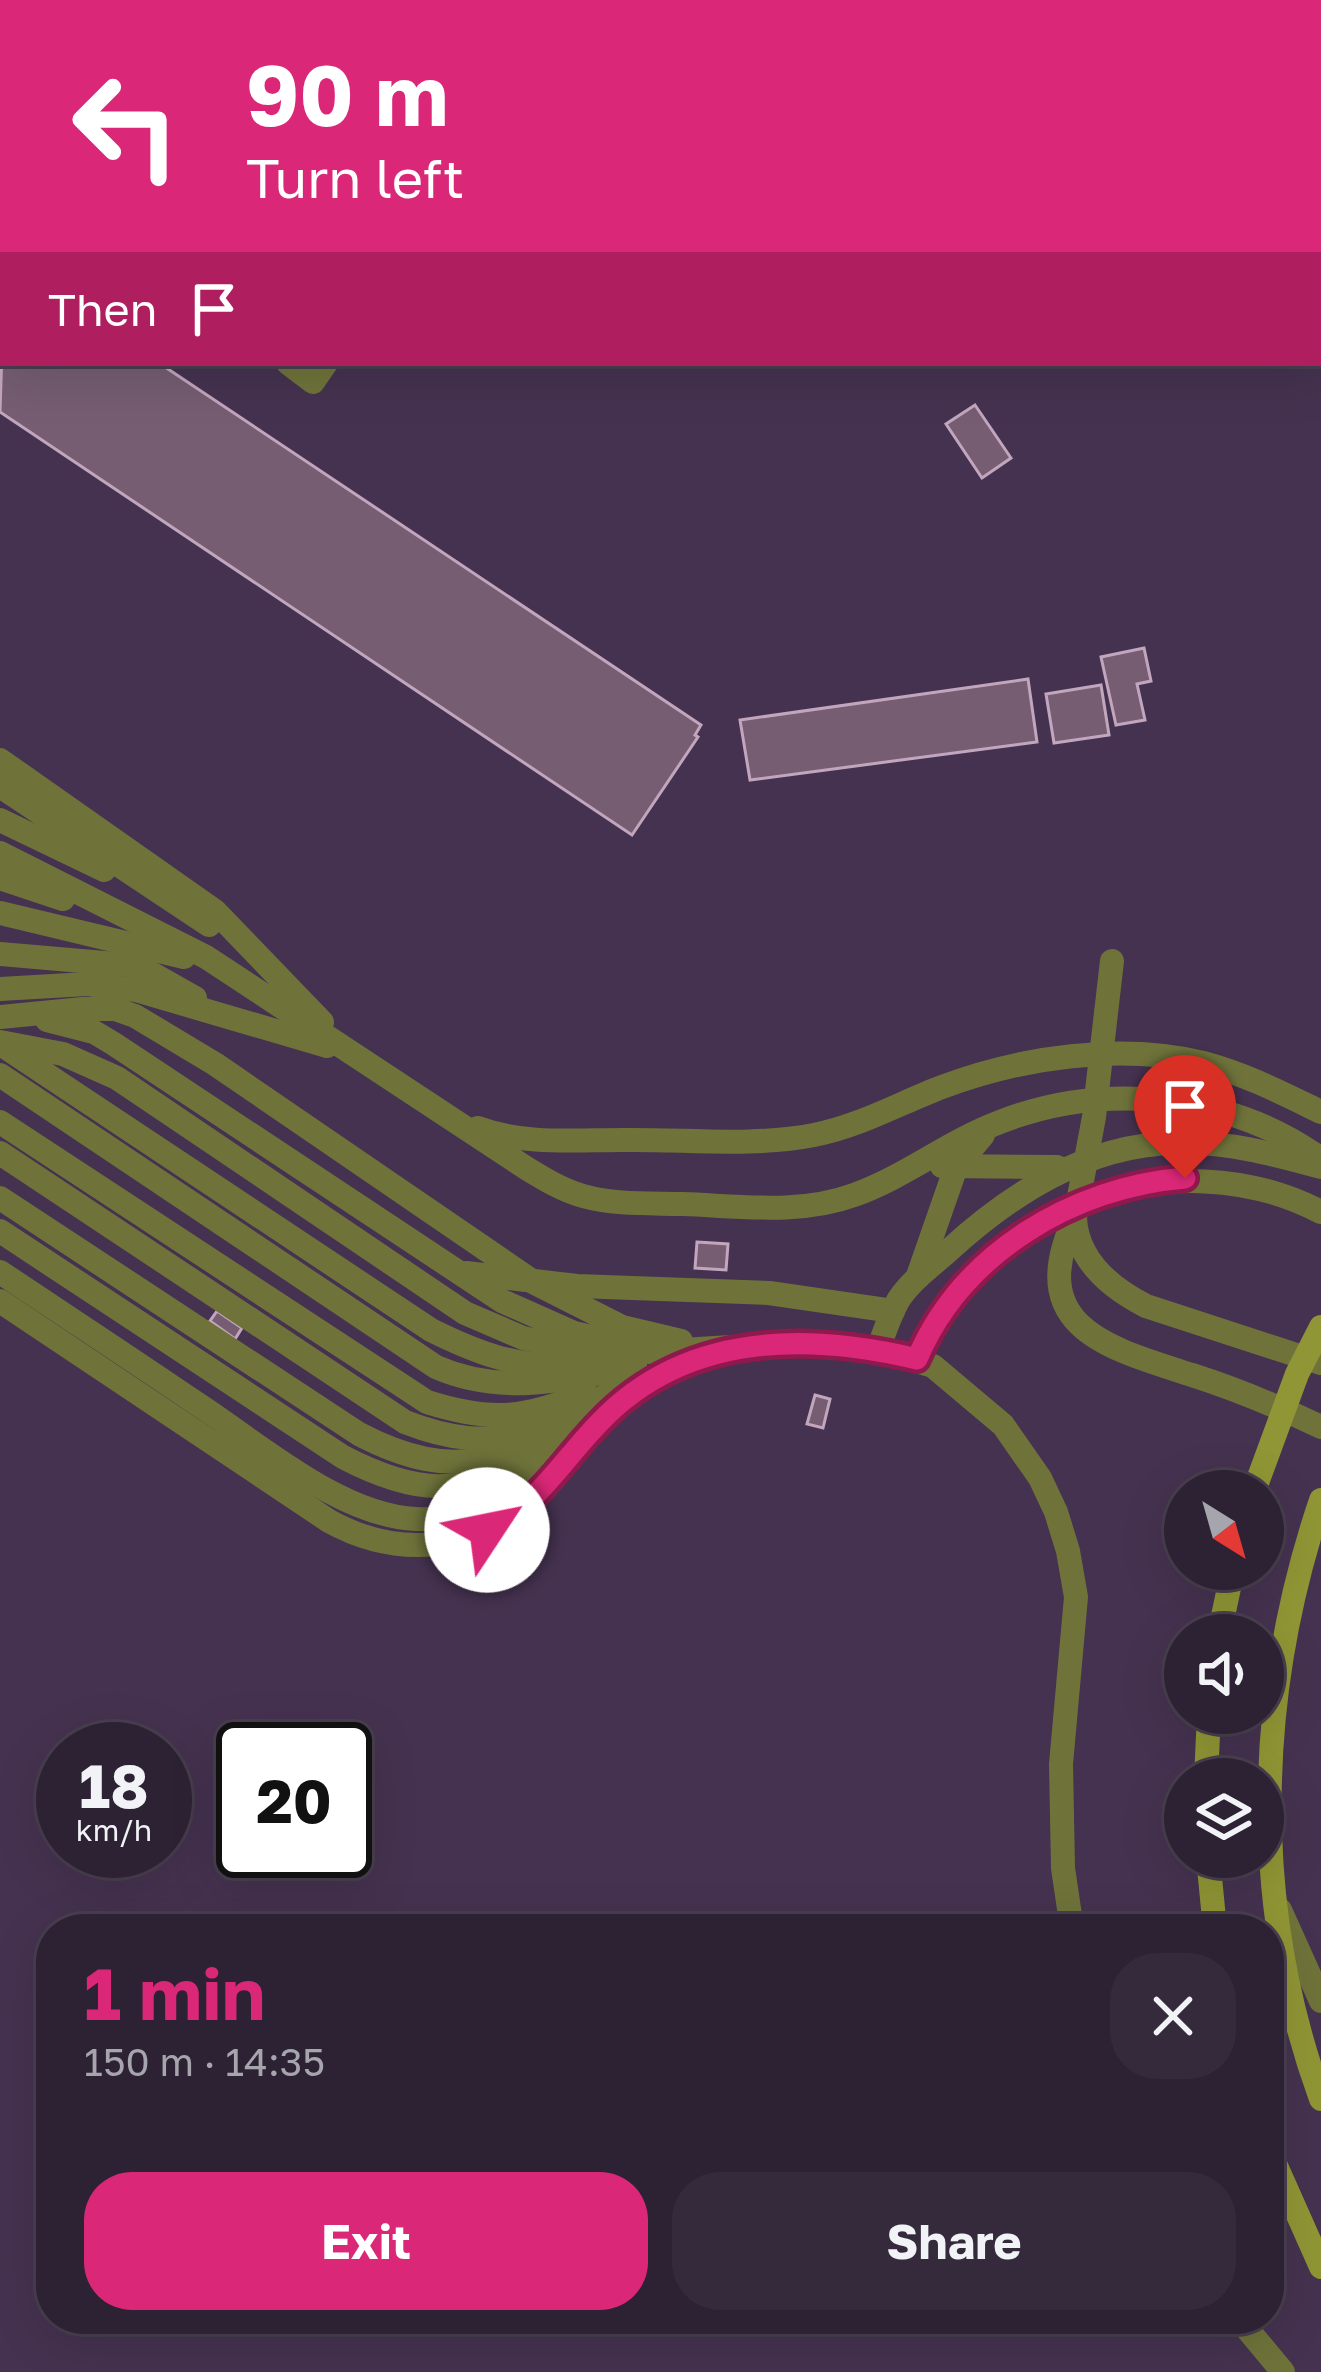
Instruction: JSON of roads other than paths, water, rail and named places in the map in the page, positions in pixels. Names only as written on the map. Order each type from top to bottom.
[{"type":"main road","points":[[1261,1470],[1283,1409],[1313,1360],[1321,1327]]},
{"type":"main road","points":[[1277,1914],[1268,1797],[1271,1722],[1300,1561],[1321,1500]]},
{"type":"main road","points":[[1210,1878],[1214,1914]]},
{"type":"main road","points":[[1284,1958],[1291,2000],[1321,2099]]},
{"type":"main road","points":[[1284,2184],[1321,2267]]},
{"type":"lane","points":[[292,366],[313,382],[324,366]]},
{"type":"lane","points":[[0,760],[214,911],[353,1054]]},
{"type":"lane","points":[[0,786],[274,973]]},
{"type":"lane","points":[[0,820],[177,904]]},
{"type":"lane","points":[[0,853],[206,957],[553,1185],[583,1196],[622,1202],[793,1208],[824,1204],[866,1190],[999,1122],[1035,1109],[1123,1098],[1182,1103],[1262,1123],[1293,1138],[1321,1163]]},
{"type":"lane","points":[[0,878],[146,925]]},
{"type":"lane","points":[[3,915],[164,950],[248,985]]},
{"type":"lane","points":[[0,954],[128,965],[218,1012]]},
{"type":"lane","points":[[1112,961],[1094,1117],[1070,1252],[1056,1270],[1062,1296],[1094,1338],[1137,1359],[1283,1409],[1321,1427]]},
{"type":"lane","points":[[0,988],[115,986],[353,1054]]},
{"type":"lane","points":[[11,1016],[115,1010],[162,1029],[535,1282],[622,1327],[669,1340],[737,1346]]},
{"type":"lane","points":[[11,1016],[70,1024],[114,1044],[502,1301],[574,1333],[640,1346],[737,1346]]},
{"type":"lane","points":[[0,1043],[431,1330],[470,1350],[518,1364],[554,1366],[737,1346]]},
{"type":"lane","points":[[0,1043],[63,1054],[117,1078],[489,1325],[562,1350],[598,1355],[781,1344],[878,1350],[933,1366],[976,1399],[1022,1449],[1056,1512],[1069,1551],[1076,1597],[1063,1719],[1060,1816],[1070,1914]]},
{"type":"lane","points":[[454,1118],[517,1138],[773,1139],[851,1125],[944,1086],[1030,1064],[1149,1055],[1201,1063],[1257,1080],[1321,1112]]},
{"type":"lane","points":[[0,1075],[417,1356],[462,1379],[486,1384],[539,1383],[737,1346]]},
{"type":"lane","points":[[0,1122],[427,1402],[494,1417],[521,1416],[656,1365],[737,1346]]},
{"type":"lane","points":[[916,1280],[956,1167],[974,1142],[999,1122]]},
{"type":"lane","points":[[878,1350],[893,1311],[916,1280],[994,1211],[1038,1181],[1072,1166],[1116,1152],[1172,1143],[1321,1163]]},
{"type":"lane","points":[[0,1153],[381,1409],[430,1432],[494,1439],[518,1434],[658,1367],[737,1346]]},
{"type":"lane","points":[[914,1165],[1072,1166]]},
{"type":"lane","points":[[917,1359],[944,1310],[988,1262],[1040,1223],[1095,1197],[1153,1181],[1212,1179],[1260,1187],[1321,1212]]},
{"type":"lane","points":[[0,1198],[359,1435],[427,1462],[454,1466],[505,1454],[632,1380],[737,1346]]},
{"type":"lane","points":[[0,1231],[343,1457],[376,1474],[434,1488],[458,1487],[501,1474],[648,1376],[737,1346]]},
{"type":"lane","points":[[1070,1252],[1122,1294],[1146,1306],[1313,1360]]},
{"type":"lane","points":[[442,1262],[479,1277],[769,1293],[893,1311]]},
{"type":"lane","points":[[0,1272],[319,1485],[384,1514],[418,1520],[448,1516],[495,1498],[628,1390],[667,1370],[737,1346]]},
{"type":"lane","points":[[0,1300],[329,1521],[379,1543],[407,1547],[449,1543],[502,1523],[542,1492],[590,1432],[624,1400],[655,1378],[712,1354]]},
{"type":"lane","points":[[1274,1897],[1282,1914]]},
{"type":"lane","points":[[1284,1919],[1321,2001]]},
{"type":"lane","points":[[1251,2334],[1283,2372]]}]
